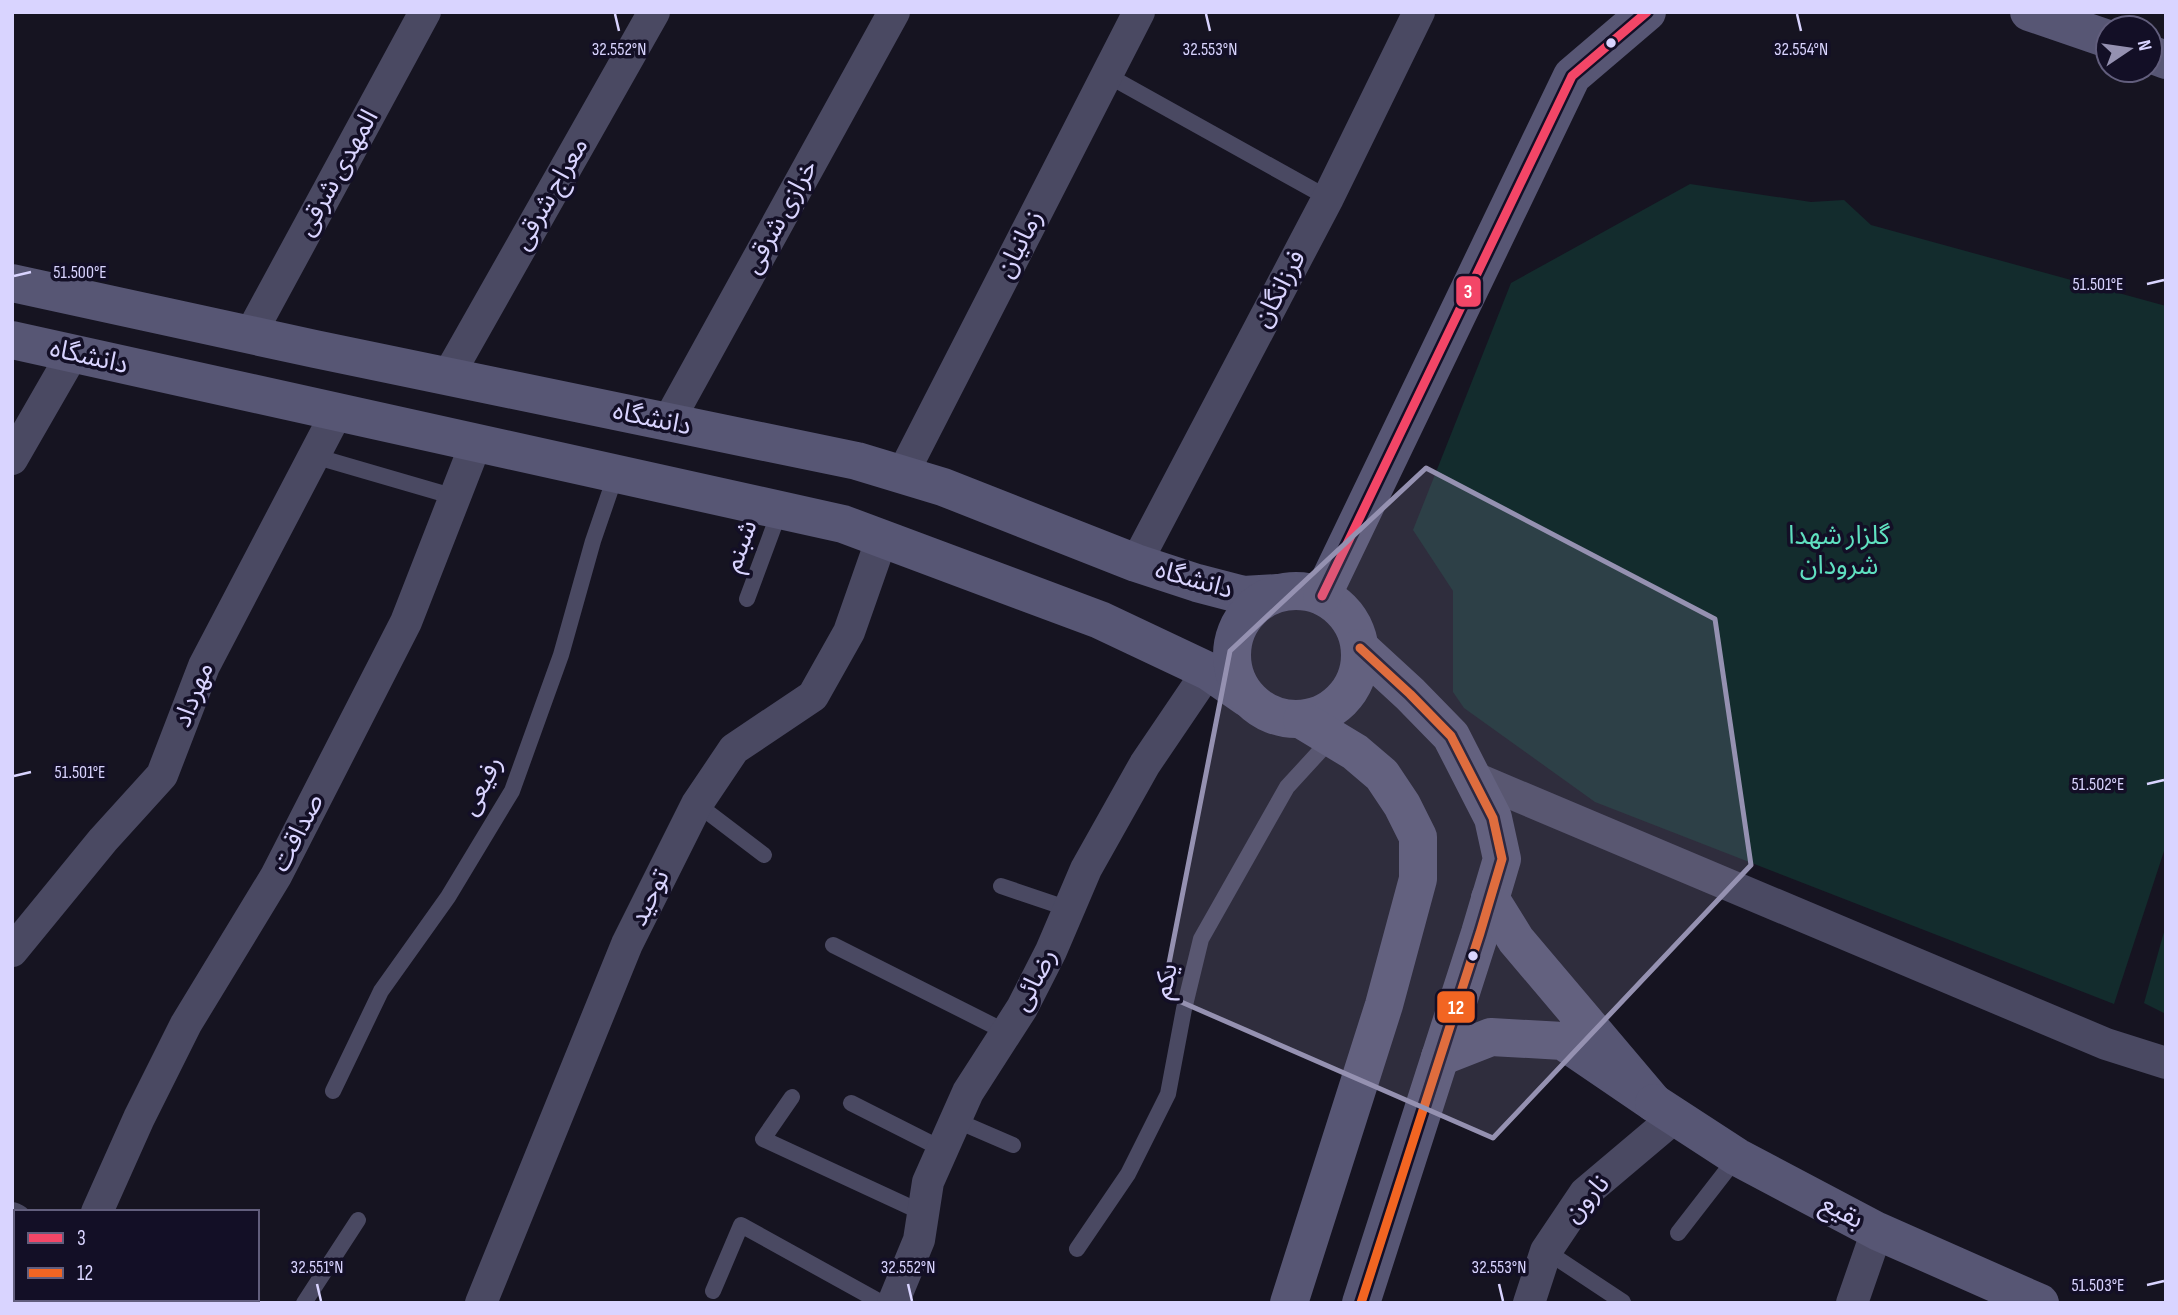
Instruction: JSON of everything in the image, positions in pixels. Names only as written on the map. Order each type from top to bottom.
[{"type":"main road","points":[[1322,596],[1572,76],[1647,12]]},
{"type":"main road","points":[[2029,12],[2094,34]]},
{"type":"main road","name":"دانشگاه","points":[[12,283],[857,461],[943,487],[1136,563],[1243,594],[1278,593]]},
{"type":"main road","name":"دانشگاه","points":[[12,340],[843,524],[1100,620],[1208,671],[1247,698]]},
{"type":"main road","points":[[1289,1303],[1384,1005],[1418,879],[1418,837],[1402,805],[1382,775],[1355,752],[1317,729],[1262,711],[1247,698],[1231,661],[1233,638],[1242,618],[1258,602],[1278,593],[1300,590],[1322,596],[1340,609],[1353,627],[1360,648],[1359,668],[1352,688],[1339,703],[1321,715],[1317,729]]},
{"type":"main road","points":[[1360,648],[1451,736],[1475,778],[1493,818],[1502,859],[1361,1303]]},
{"type":"main road","points":[[1490,898],[1516,940],[1665,1110]]},
{"type":"main road","name":"بقیع","points":[[1440,1057],[1491,1037],[1563,1041],[1737,1157],[1877,1230],[2040,1303]]},
{"type":"street","name":"المهدی شرقی","points":[[250,335],[425,12]]},
{"type":"street","name":"معراج شرقی","points":[[448,376],[654,12]]},
{"type":"street","name":"خرازی شرقی","points":[[668,422],[894,12]]},
{"type":"street","name":"زمانیان","points":[[902,475],[1139,12]]},
{"type":"street","name":"فرزانگان","points":[[1136,563],[1328,198],[1419,12]]},
{"type":"street","points":[[12,459],[73,353]]},
{"type":"street","name":"مهرداد","points":[[15,942],[162,775],[204,666],[337,412]]},
{"type":"street","name":"صداقت","points":[[98,1210],[139,1118],[186,1024],[276,876],[406,622],[476,443]]},
{"type":"street","name":"توحید","points":[[481,1303],[627,944],[697,804],[734,750],[813,696],[849,632],[882,538]]},
{"type":"street","name":"رضائی","points":[[893,1303],[919,1240],[928,1182],[968,1092],[1022,1009],[1051,951],[1086,869],[1145,764],[1208,671]]},
{"type":"street","points":[[1475,778],[2106,1044],[2166,1063]]},
{"type":"street","name":"نارون","points":[[1529,1303],[1546,1251],[1585,1193],[1665,1110]]},
{"type":"street","points":[[1852,1303],[1877,1230]]},
{"type":"lane","points":[[1107,75],[1328,198]]},
{"type":"lane","points":[[314,456],[456,496]]},
{"type":"lane","name":"رفیعی","points":[[333,1091],[381,991],[447,897],[512,791],[561,655],[593,541],[616,474]]},
{"type":"lane","name":"شبنم","points":[[747,599],[780,510]]},
{"type":"lane","name":"یکم","points":[[1077,1249],[1128,1174],[1168,1094],[1200,939],[1317,729]]},
{"type":"lane","points":[[697,804],[764,855]]},
{"type":"lane","points":[[1001,886],[1069,909]]},
{"type":"lane","points":[[833,946],[1006,1032]]},
{"type":"lane","points":[[792,1097],[763,1139],[923,1213]]},
{"type":"lane","points":[[851,1103],[942,1149]]},
{"type":"lane","points":[[955,1120],[1013,1145]]},
{"type":"lane","points":[[1678,1233],[1737,1157]]},
{"type":"lane","points":[[304,1303],[358,1220]]},
{"type":"lane","points":[[713,1290],[741,1226],[882,1303]]},
{"type":"lane","points":[[1546,1251],[1623,1302]]},
{"type":"highlighted area","points":[[1426,468],[1715,619],[1751,865],[1493,1138],[1163,994],[1230,651]]},
{"type":"green space","name":"گلزار شهدا شرودان","points":[[1690,184],[1811,202],[1844,200],[1871,225],[2166,306],[2166,845],[2114,1004],[1595,802],[1464,708],[1453,692],[1453,591],[1413,530],[1511,283]]},
{"type":"green space","points":[[2166,925],[2166,1014],[2144,1003]]},
{"type":"transit line","name":"3","points":[[1322,596],[1572,76],[1647,12]]},
{"type":"transit line","name":"12","points":[[1360,648],[1451,736],[1493,818],[1502,859],[1361,1303]]}]
